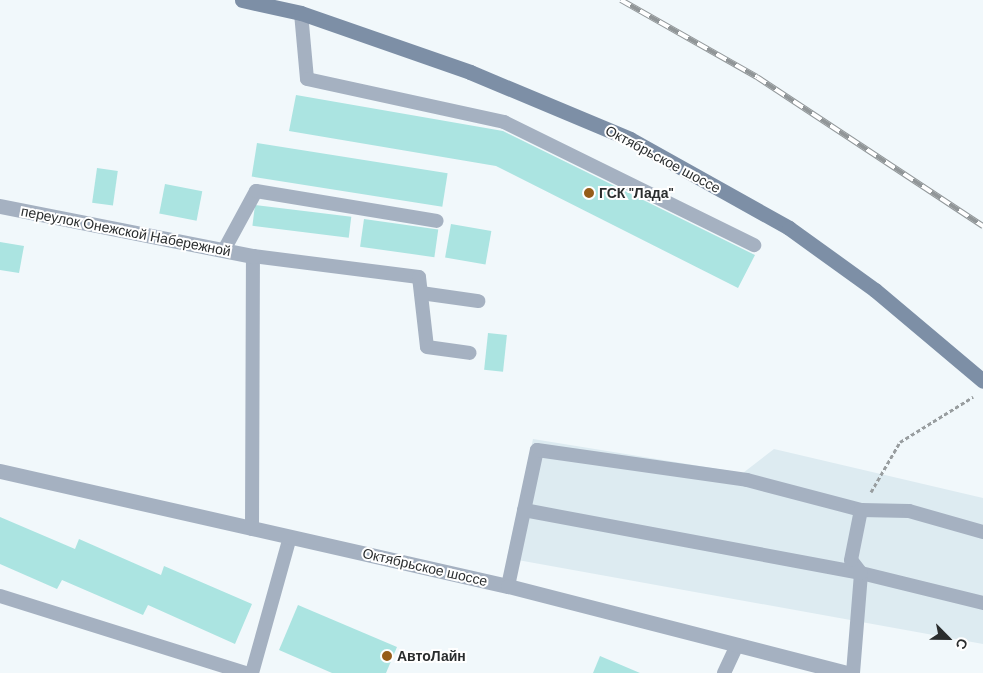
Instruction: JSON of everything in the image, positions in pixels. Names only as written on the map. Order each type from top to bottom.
[{"type":"main road","name":"Октябрьское шоссе","points":[[242,0],[301,13],[470,72],[630,139],[788,228],[875,290],[983,382]]},
{"type":"street","name":"переулок Онежской Набережной","points":[[0,206],[253,256]]},
{"type":"street","name":"Октябрьское шоссе","points":[[0,470],[508,586],[737,645],[823,670],[847,673]]},
{"type":"lane","points":[[301,13],[307,79],[504,122],[754,245]]},
{"type":"lane","points":[[224,250],[256,191],[437,221]]},
{"type":"lane","points":[[252,529],[253,256],[419,277],[427,347],[470,353]]},
{"type":"lane","points":[[420,293],[478,300]]},
{"type":"lane","points":[[508,586],[537,450],[748,480],[861,510],[909,511],[983,532]]},
{"type":"lane","points":[[524,510],[861,573],[983,603]]},
{"type":"lane","points":[[853,673],[861,573],[851,560],[861,510]]},
{"type":"lane","points":[[252,673],[290,537]]},
{"type":"lane","points":[[0,596],[245,673]]},
{"type":"lane","points":[[724,673],[737,645]]},
{"type":"path","points":[[861,510],[900,442],[974,397]]},
{"type":"shaded area","points":[[533,439],[743,473],[774,449],[983,498],[983,644],[507,558]]},
{"type":"building","name":"ГСК \"Лада\"","points":[[296,95],[503,131],[755,255],[738,288],[496,166],[289,131]]},
{"type":"building","points":[[257,143],[448,173],[442,207],[252,177]]},
{"type":"building","points":[[97,168],[118,171],[113,206],[92,203]]},
{"type":"building","points":[[165,184],[202,191],[197,221],[159,213]]},
{"type":"building","points":[[255,205],[351,217],[349,238],[252,226]]},
{"type":"building","points":[[364,219],[438,229],[434,257],[360,247]]},
{"type":"building","points":[[451,224],[491,231],[485,265],[445,257]]},
{"type":"building","points":[[0,242],[24,246],[19,273],[0,270]]},
{"type":"building","points":[[488,333],[507,335],[503,372],[484,370]]},
{"type":"building","points":[[0,517],[75,549],[79,539],[161,575],[164,566],[252,604],[235,644],[148,605],[143,615],[62,580],[57,589],[0,564]]},
{"type":"building","points":[[298,605],[397,647],[386,673],[332,673],[279,650]]},
{"type":"building","points":[[600,656],[640,673],[593,673]]},
{"type":"railway","points":[[621,0],[757,77],[983,226]]},
{"type":"place","name":"ГСК \"Лада\"","points":[[589,193]]},
{"type":"place","name":"АвтоЛайн","points":[[387,656]]}]
